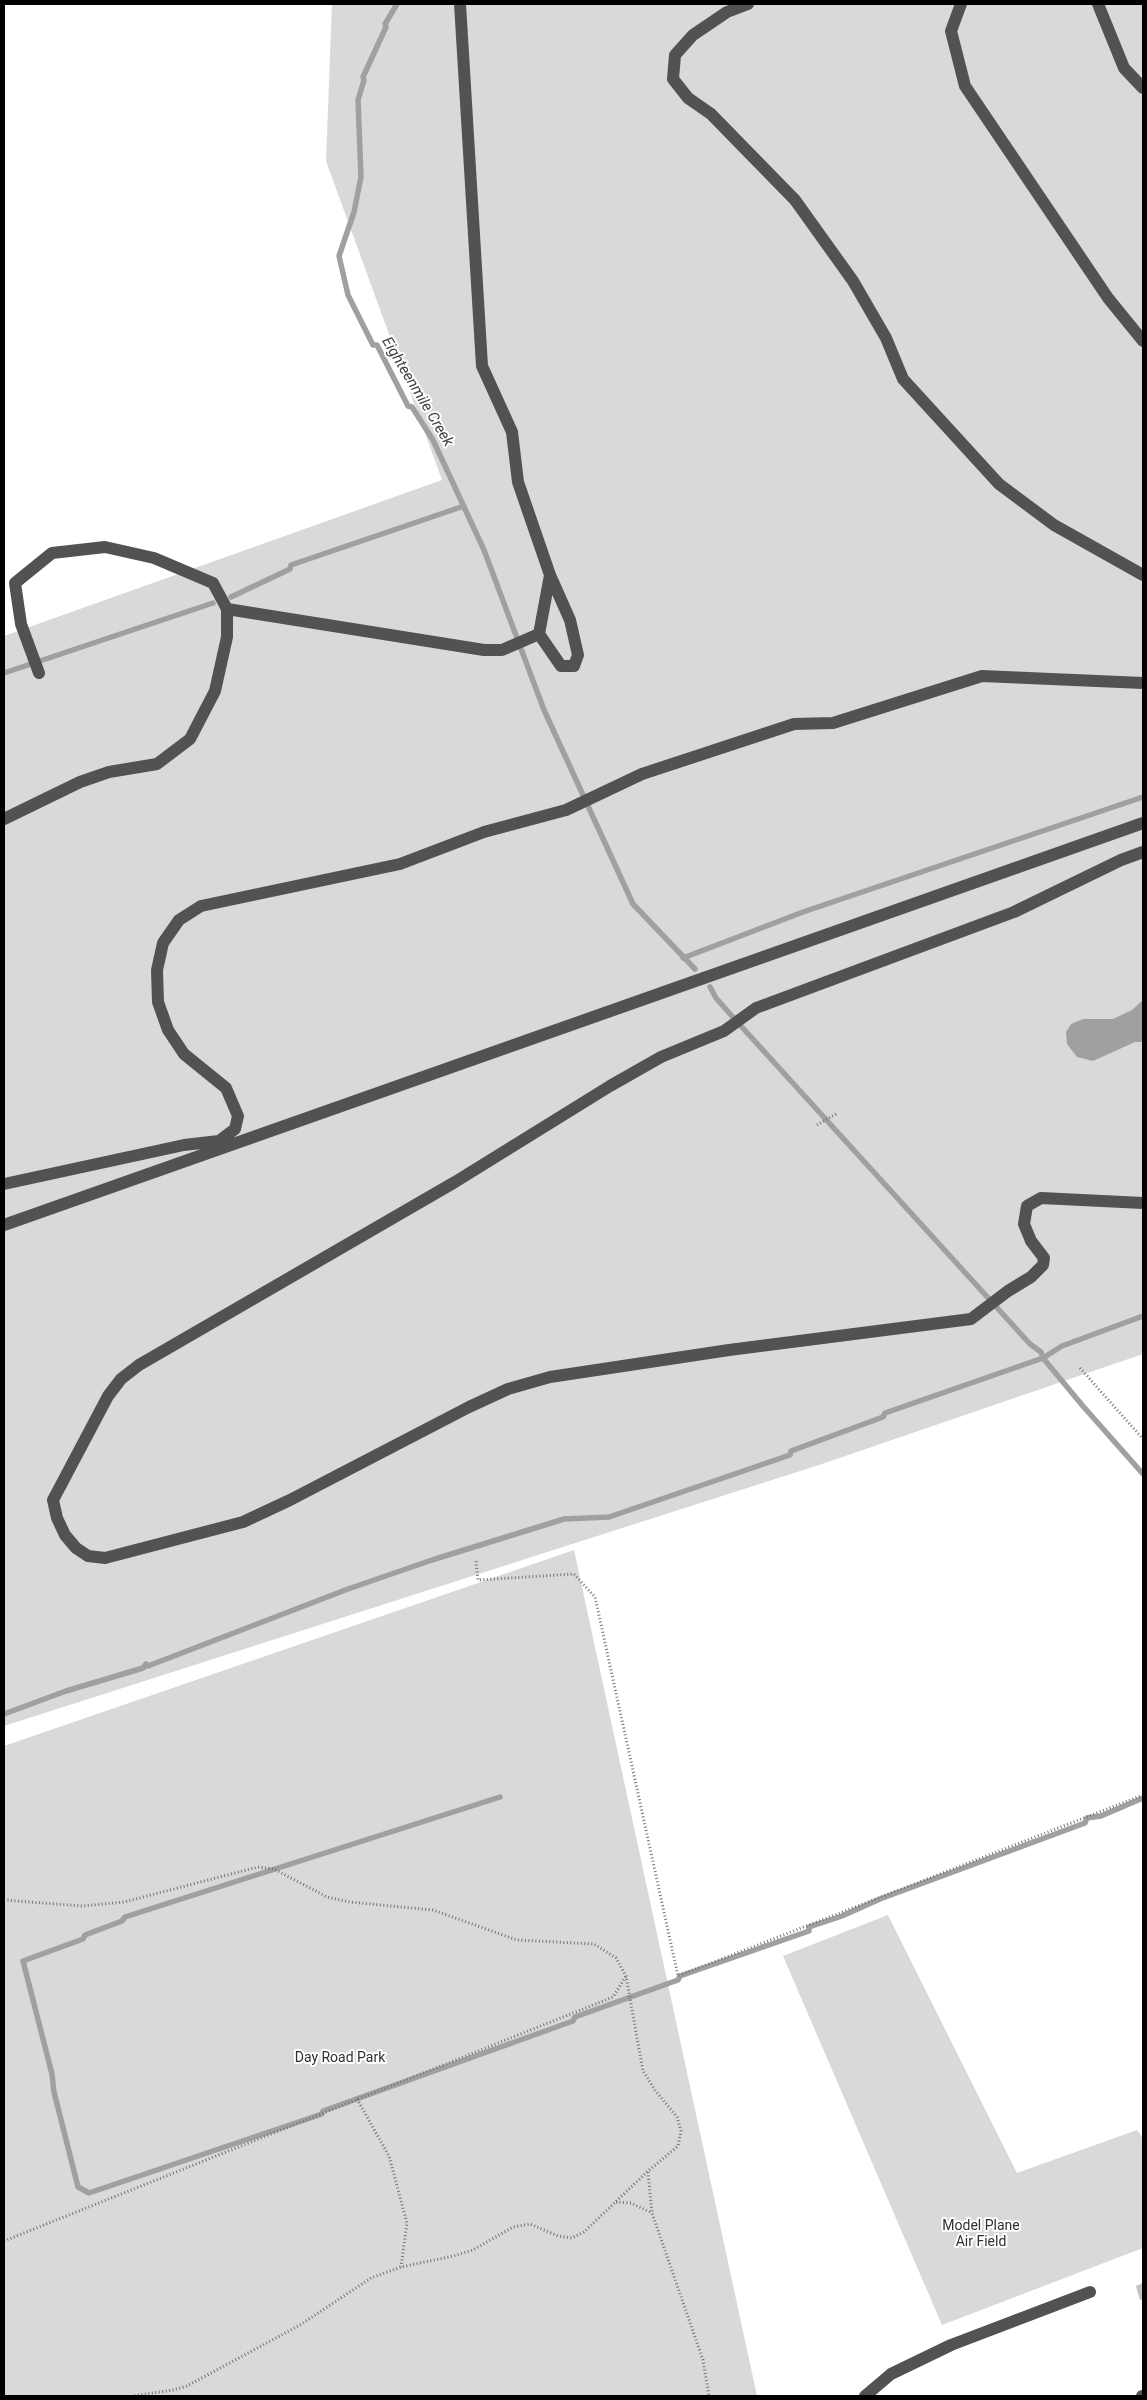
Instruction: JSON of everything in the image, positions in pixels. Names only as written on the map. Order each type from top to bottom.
[{"type":"lane","points":[[460,4],[482,366],[512,432],[518,482],[550,575],[570,620],[578,655],[574,666],[561,666],[535,636]]},
{"type":"lane","points":[[748,4],[726,12],[693,35],[675,55],[673,79],[688,98],[711,114],[796,200],[853,282],[886,338],[903,379],[999,484],[1054,525],[1143,575]]},
{"type":"lane","points":[[960,4],[951,32],[965,86],[1108,298],[1143,341]]},
{"type":"lane","points":[[1098,4],[1124,68],[1143,88]]},
{"type":"lane","points":[[4,819],[80,782],[109,772],[157,764],[190,739],[215,691],[227,637],[227,609],[213,583],[154,558],[106,547],[52,552],[16,583],[21,624],[39,672]]},
{"type":"lane","points":[[535,636],[550,575]]},
{"type":"lane","points":[[227,609],[484,650],[502,650],[535,636]]},
{"type":"lane","points":[[4,1184],[184,1145],[220,1141],[235,1129],[238,1116],[226,1088],[184,1054],[168,1030],[158,1002],[157,970],[163,943],[179,920],[202,906],[400,864],[484,832],[570,808],[642,774],[794,724],[833,722],[982,676],[1143,683]]},
{"type":"lane","points":[[4,1225],[1143,822]]},
{"type":"lane","points":[[1143,852],[1121,860],[1014,912],[756,1008],[727,1029],[644,1066],[446,1186],[139,1365],[121,1379],[108,1396],[53,1500],[65,1535],[76,1548],[88,1556],[105,1558],[243,1522],[290,1500],[508,1388],[550,1377],[729,1350],[971,1319],[1031,1276],[1043,1265],[1044,1258],[1031,1241],[1024,1224],[1028,1206],[1041,1198],[1143,1203]]},
{"type":"lane","points":[[865,2396],[892,2374],[950,2345],[1090,2292]]},
{"type":"path","points":[[817,1126],[838,1113]]},
{"type":"path","points":[[1080,1368],[1143,1439]]},
{"type":"path","points":[[476,1561],[478,1580],[574,1574],[596,1597],[678,1976],[1143,1795]]},
{"type":"path","points":[[4,1900],[82,1906],[124,1902],[258,1867],[274,1869],[327,1897],[350,1902],[433,1910],[517,1940],[594,1944],[616,1958],[626,1976],[643,2071],[655,2090],[678,2117],[682,2131],[678,2146],[648,2171],[584,2232],[572,2238],[558,2236],[530,2224],[513,2227],[473,2250],[401,2267],[371,2278],[300,2325],[187,2386],[132,2396]]},
{"type":"path","points":[[4,2241],[613,1997],[626,1976]]},
{"type":"path","points":[[356,2099],[389,2156],[407,2223],[401,2267]]},
{"type":"path","points":[[648,2171],[652,2213],[703,2360],[709,2396]]},
{"type":"path","points":[[616,2202],[631,2203],[652,2213]]},
{"type":"green space","points":[[332,4],[1143,4],[1143,1354],[819,1465],[4,1726],[4,636],[442,480],[326,161]]},
{"type":"green space","name":"Day Road Park","points":[[574,1550],[757,2396],[4,2396],[4,1746]]},
{"type":"green space","name":"Model Plane Air Field","points":[[888,1915],[1017,2173],[1137,2130],[1143,2138],[1143,2248],[942,2325],[783,1956]]},
{"type":"shaded area","points":[[1143,1000],[1143,1042],[1135,1042],[1093,1061],[1077,1057],[1067,1044],[1066,1032],[1071,1024],[1083,1019],[1113,1019],[1132,1010]]},
{"type":"building","points":[[1143,2283],[1143,2299],[1140,2300],[1136,2286]]},
{"type":"waterway","name":"Eighteenmile Creek","points":[[397,4],[385,24],[386,27],[363,77],[364,80],[358,100],[361,177],[354,212],[339,256],[348,295],[373,345],[377,345],[408,406],[412,407],[433,440],[484,550],[544,710],[633,904],[695,969]]},
{"type":"waterway","points":[[231,597],[290,569],[291,565],[464,506]]},
{"type":"waterway","points":[[4,673],[213,603]]},
{"type":"waterway","points":[[683,958],[803,912],[1143,797]]},
{"type":"waterway","points":[[710,987],[716,998],[731,1015],[1030,1344],[1041,1352],[1043,1358],[1082,1405],[1143,1474]]},
{"type":"waterway","points":[[4,1714],[66,1691],[143,1668],[146,1664],[148,1666],[348,1589],[432,1560],[564,1519],[609,1517],[790,1455],[791,1451],[883,1417],[885,1413],[1043,1358],[1062,1346],[1143,1316]]},
{"type":"waterway","points":[[500,1797],[125,1917],[122,1921],[85,1935],[83,1939],[23,1961],[78,2187],[89,2193],[322,2114],[323,2111],[573,2021],[575,2017],[678,1980],[680,1976],[809,1931],[809,1927],[1085,1823],[1087,1818],[1101,1816],[1143,1798]]}]
